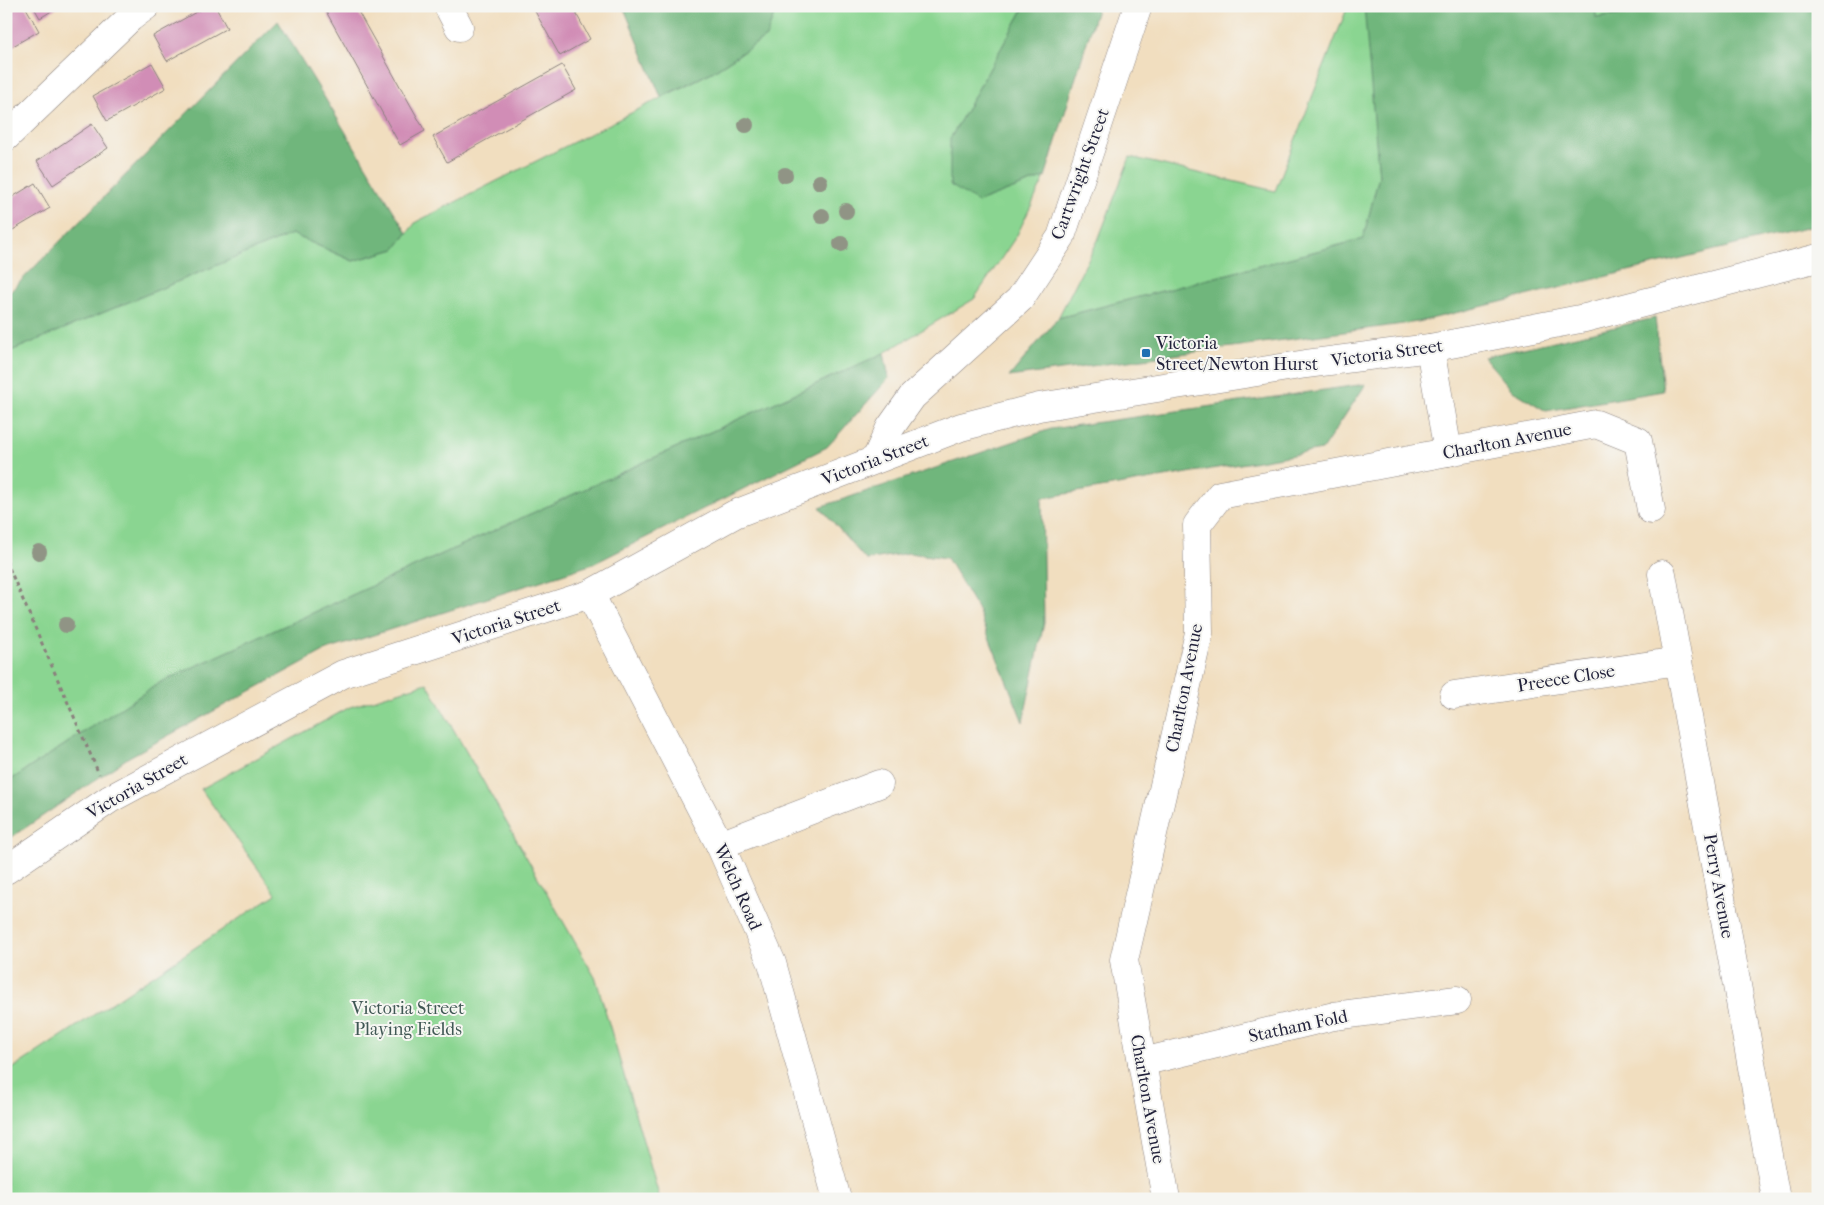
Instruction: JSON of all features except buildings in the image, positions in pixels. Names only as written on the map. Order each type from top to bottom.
[{"type":"street","points":[[6,137],[130,18],[146,6]]},
{"type":"street","name":"Cartwright Street","points":[[876,459],[890,428],[912,397],[1020,299],[1061,237],[1138,6]]},
{"type":"street","name":"Victoria Street","points":[[6,870],[110,799],[343,674],[590,594],[735,514],[960,427],[1039,407],[1306,364],[1430,348],[1585,318],[1818,258]]},
{"type":"street","points":[[1430,348],[1448,452]]},
{"type":"street","name":"Charlton Avenue","points":[[1166,1199],[1124,960],[1199,633],[1196,525],[1220,495],[1596,424],[1638,441],[1651,510]]},
{"type":"street","name":"Perry Avenue","points":[[1662,574],[1776,1199]]},
{"type":"street","name":"Welch Road","points":[[590,594],[720,845],[772,963],[837,1199]]},
{"type":"street","name":"Preece Close","points":[[1454,695],[1678,661]]},
{"type":"street","points":[[720,845],[879,784]]},
{"type":"street","name":"Statham Fold","points":[[1142,1062],[1334,1016],[1457,1000]]},
{"type":"path","points":[[6,561],[110,799]]},
{"type":"green space","points":[[623,6],[777,6],[766,37],[712,72],[661,97]]},
{"type":"green space","points":[[777,6],[1025,6],[950,139],[978,202],[1045,177],[1017,235],[974,299],[884,353],[161,682],[6,783],[6,353],[292,234],[353,261],[395,249],[416,222],[712,72],[766,37]]},
{"type":"green space","points":[[1025,6],[1098,6],[1045,177],[978,202],[950,185],[950,139]]},
{"type":"green space","points":[[1348,6],[1365,6],[1379,176],[1363,239],[1058,318],[1098,240],[1130,157],[1275,191]]},
{"type":"green space","points":[[1364,6],[1596,6],[1596,18],[1684,6],[1818,6],[1818,225],[1418,322],[1009,377],[1058,318],[1363,239],[1379,176]]},
{"type":"green space","points":[[1596,6],[1684,6],[1595,18]]},
{"type":"green space","points":[[278,21],[407,233],[395,249],[353,261],[292,234],[6,353],[6,296]]},
{"type":"green space","points":[[1655,318],[1663,391],[1546,411],[1512,390],[1484,357]]},
{"type":"green space","points":[[884,353],[889,378],[827,447],[593,564],[324,651],[129,757],[6,841],[6,783],[161,682]]},
{"type":"green space","points":[[1366,384],[1322,450],[1042,498],[1044,623],[1023,722],[978,610],[947,558],[909,553],[866,560],[820,507],[1051,429]]},
{"type":"green space","name":"Victoria Street Playing Fields","points":[[427,683],[596,979],[660,1199],[6,1199],[6,1073],[276,894],[201,789],[350,707]]},
{"type":"place","name":"Victoria Street/Newton Hurst","points":[[1146,353]]}]
